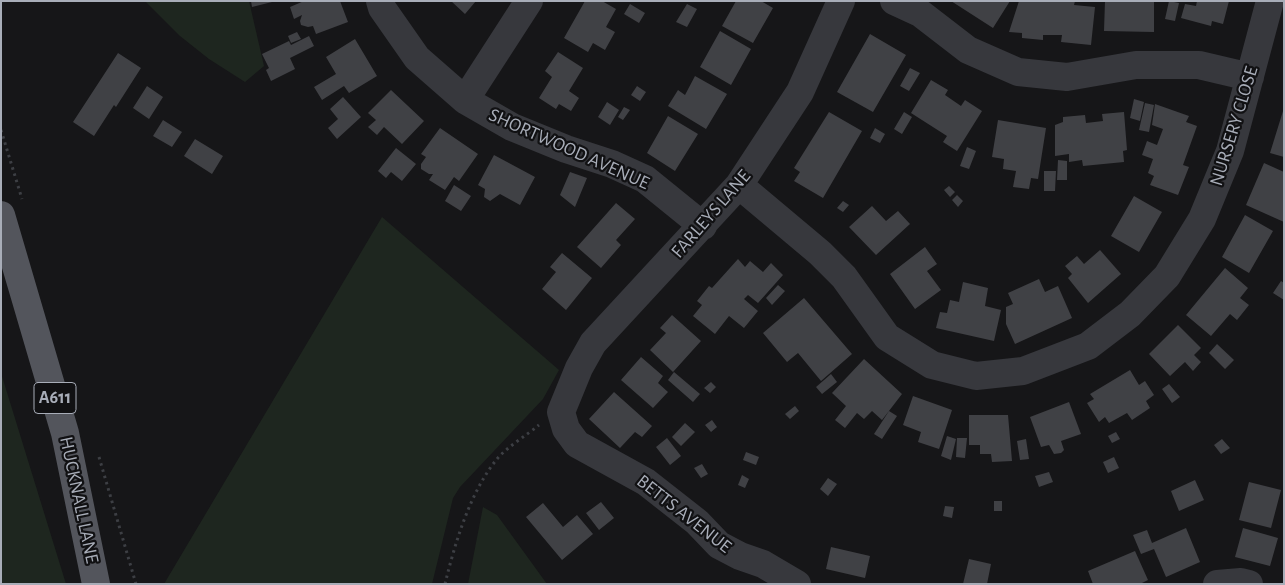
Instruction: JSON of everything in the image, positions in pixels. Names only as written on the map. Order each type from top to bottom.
[{"type":"main road","name":"HUCKNALL LANE","points":[[1,215],[65,433],[96,584]]},
{"type":"street","name":"SHORTWOOD AVENUE","points":[[380,1],[382,8],[417,58],[465,100],[512,127],[566,149],[612,164],[645,179],[703,226]]},
{"type":"street","points":[[465,100],[529,1]]},
{"type":"street","name":"FARLEYS LANE","points":[[561,412],[578,368],[593,343],[739,185],[800,92],[841,1]]},
{"type":"street","points":[[894,1],[920,13],[968,50],[1018,72],[1068,77],[1136,65],[1199,65],[1250,77]]},
{"type":"street","name":"NURSERY CLOSE","points":[[739,185],[820,253],[838,271],[887,336],[932,366],[976,376],[1023,371],[1088,346],[1130,314],[1167,276],[1202,219],[1230,151],[1270,1]]},
{"type":"street","name":"BETTS AVENUE","points":[[561,412],[566,429],[577,444],[646,482],[697,522],[719,545],[740,556],[763,564],[797,584]]},
{"type":"street","points":[[1217,584],[1241,582],[1249,584]]},
{"type":"path","points":[[445,584],[452,556],[476,492],[498,458],[543,422],[561,412]]},
{"type":"shaded area","points":[[145,1],[249,1],[264,66],[245,82],[209,59],[180,36]]},
{"type":"shaded area","points":[[382,217],[559,370],[543,399],[460,487],[453,498],[432,584],[164,584]]},
{"type":"shaded area","points":[[1,373],[66,584],[1,584]]},
{"type":"shaded area","points":[[483,507],[497,515],[547,584],[468,584]]},
{"type":"building","points":[[251,1],[272,1],[272,2],[252,7]]},
{"type":"building","points":[[304,1],[340,1],[348,22],[316,34],[313,26],[301,25],[302,15],[294,19],[290,7]]},
{"type":"building","points":[[451,1],[476,1],[465,14]]},
{"type":"building","points":[[585,1],[602,1],[616,9],[606,27],[615,32],[605,50],[593,43],[588,52],[564,38]]},
{"type":"building","points":[[736,1],[761,1],[773,8],[753,43],[722,26]]},
{"type":"building","points":[[951,1],[1010,1],[993,28]]},
{"type":"building","points":[[1019,1],[1075,1],[1074,5],[1095,7],[1091,45],[1061,42],[1062,35],[1043,35],[1043,40],[1022,38],[1022,33],[1009,32]]},
{"type":"building","points":[[1105,1],[1154,1],[1154,32],[1104,31]]},
{"type":"building","points":[[1169,1],[1179,3],[1175,21],[1165,19]]},
{"type":"building","points":[[1197,1],[1229,1],[1223,24],[1212,21],[1211,26],[1181,18],[1185,4],[1196,6]]},
{"type":"building","points":[[630,4],[645,13],[639,23],[624,14]]},
{"type":"building","points":[[687,4],[697,9],[687,27],[676,22]]},
{"type":"building","points":[[720,31],[751,49],[731,85],[700,67]]},
{"type":"building","points":[[297,32],[301,39],[291,43],[288,36]]},
{"type":"building","points":[[870,34],[906,55],[873,112],[837,92]]},
{"type":"building","points":[[309,36],[314,46],[290,58],[295,69],[271,81],[266,70],[269,68],[262,54],[289,41],[291,45]]},
{"type":"building","points":[[355,39],[377,76],[349,93],[344,86],[322,100],[314,87],[336,74],[326,57]]},
{"type":"building","points":[[558,52],[583,68],[569,91],[579,98],[571,111],[559,104],[556,109],[539,98],[552,77],[545,71]]},
{"type":"building","points":[[118,53],[141,68],[116,107],[114,105],[94,136],[73,122]]},
{"type":"building","points":[[910,68],[920,73],[909,91],[900,86]]},
{"type":"building","points":[[695,76],[727,94],[706,129],[668,106],[678,90],[685,95]]},
{"type":"building","points":[[931,80],[948,90],[945,95],[961,106],[965,100],[982,111],[957,151],[943,142],[947,136],[911,113]]},
{"type":"building","points":[[147,86],[163,97],[149,119],[133,108]]},
{"type":"building","points":[[637,86],[646,92],[640,101],[631,95]]},
{"type":"building","points":[[391,90],[424,121],[402,144],[384,127],[377,135],[368,127],[376,120],[368,113]]},
{"type":"building","points":[[343,97],[361,117],[337,139],[328,128],[338,119],[330,109]]},
{"type":"building","points":[[1134,99],[1144,102],[1140,121],[1130,118]]},
{"type":"building","points":[[607,102],[619,110],[610,125],[598,117]]},
{"type":"building","points":[[1145,103],[1154,105],[1149,132],[1139,130]]},
{"type":"building","points":[[1155,104],[1189,116],[1186,122],[1197,126],[1183,165],[1189,167],[1178,195],[1150,185],[1154,176],[1148,173],[1153,159],[1142,155],[1147,141],[1157,145],[1163,129],[1152,125]]},
{"type":"building","points":[[624,107],[630,110],[623,120],[618,117]]},
{"type":"building","points":[[1284,111],[1284,157],[1270,153]]},
{"type":"building","points":[[829,112],[862,131],[823,198],[794,181],[800,172],[794,168]]},
{"type":"building","points":[[904,112],[912,117],[902,134],[894,129]]},
{"type":"building","points":[[1124,112],[1127,150],[1123,151],[1124,162],[1083,166],[1082,160],[1069,162],[1069,154],[1055,156],[1055,125],[1063,122],[1063,117],[1085,115],[1086,123],[1103,121],[1102,114]]},
{"type":"building","points":[[668,116],[698,134],[675,171],[647,153]]},
{"type":"building","points":[[163,120],[182,132],[172,147],[153,136]]},
{"type":"building","points":[[998,120],[1046,128],[1038,179],[1031,178],[1029,189],[1013,187],[1016,171],[1003,169],[1004,159],[992,157]]},
{"type":"building","points":[[440,128],[478,154],[459,181],[454,177],[445,190],[429,180],[433,174],[429,174],[421,169],[421,164],[426,157],[421,154]]},
{"type":"building","points":[[875,128],[885,134],[880,143],[870,138]]},
{"type":"building","points":[[195,139],[223,156],[212,174],[184,156]]},
{"type":"building","points":[[967,147],[976,151],[969,169],[960,166]]},
{"type":"building","points":[[396,148],[416,164],[402,181],[391,172],[386,178],[378,171]]},
{"type":"building","points":[[494,155],[535,177],[520,205],[500,194],[490,201],[484,197],[485,189],[478,185]]},
{"type":"building","points":[[1058,160],[1067,161],[1067,180],[1057,180]]},
{"type":"building","points":[[1264,163],[1284,172],[1284,222],[1246,205]]},
{"type":"building","points":[[1044,171],[1056,171],[1055,191],[1044,191]]},
{"type":"building","points":[[570,172],[587,178],[575,207],[560,195]]},
{"type":"building","points":[[454,185],[471,196],[461,211],[445,201]]},
{"type":"building","points":[[949,186],[955,192],[950,197],[944,190]]},
{"type":"building","points":[[957,195],[963,201],[958,207],[952,200]]},
{"type":"building","points":[[1134,196],[1162,212],[1139,252],[1111,236]]},
{"type":"building","points":[[843,201],[849,205],[843,212],[837,208]]},
{"type":"building","points":[[616,203],[635,219],[616,240],[621,245],[601,268],[577,247]]},
{"type":"building","points":[[872,206],[886,221],[898,211],[910,224],[876,255],[849,227]]},
{"type":"building","points":[[1245,215],[1273,231],[1249,273],[1222,257]]},
{"type":"building","points":[[925,247],[937,264],[927,271],[941,290],[915,309],[890,274]]},
{"type":"building","points":[[1100,250],[1121,274],[1088,303],[1068,278],[1072,274],[1065,266],[1077,256],[1084,264]]},
{"type":"building","points":[[562,253],[592,278],[566,310],[542,289],[556,272],[550,267]]},
{"type":"building","points":[[738,259],[745,267],[750,261],[763,272],[771,263],[783,275],[758,303],[748,295],[744,299],[758,311],[744,328],[729,316],[715,334],[693,316],[702,305],[697,301],[709,286],[712,288]]},
{"type":"building","points":[[1225,268],[1248,288],[1240,298],[1249,305],[1237,320],[1230,314],[1211,336],[1186,315]]},
{"type":"building","points":[[1039,279],[1045,292],[1058,286],[1072,318],[1015,344],[1006,324],[1006,307],[1013,304],[1008,293]]},
{"type":"building","points":[[1281,281],[1284,283],[1284,300],[1273,293]]},
{"type":"building","points":[[963,282],[988,288],[985,306],[1001,310],[994,341],[936,328],[940,312],[947,313],[950,300],[959,302]]},
{"type":"building","points":[[778,285],[785,291],[772,305],[766,298]]},
{"type":"building","points":[[804,298],[852,354],[821,381],[798,353],[787,362],[763,333]]},
{"type":"building","points":[[672,315],[701,341],[673,372],[650,350],[666,333],[660,328]]},
{"type":"building","points":[[1178,325],[1201,348],[1194,355],[1201,362],[1193,371],[1185,362],[1170,376],[1149,354]]},
{"type":"building","points":[[1217,344],[1234,360],[1225,369],[1209,353]]},
{"type":"building","points":[[641,357],[663,376],[658,383],[668,392],[653,408],[621,380]]},
{"type":"building","points":[[864,359],[902,394],[882,420],[872,411],[864,419],[857,413],[845,428],[835,420],[846,406],[832,393]]},
{"type":"building","points":[[1130,370],[1139,385],[1145,381],[1154,395],[1146,401],[1150,408],[1132,420],[1127,413],[1109,423],[1105,417],[1099,422],[1087,403],[1094,399],[1090,394]]},
{"type":"building","points":[[674,372],[700,394],[693,402],[668,380]]},
{"type":"building","points":[[831,374],[837,382],[822,394],[816,387]]},
{"type":"building","points":[[711,382],[716,387],[710,393],[704,388]]},
{"type":"building","points":[[1169,384],[1180,397],[1172,403],[1162,389]]},
{"type":"building","points":[[614,392],[652,426],[642,437],[635,432],[620,448],[589,419]]},
{"type":"building","points":[[913,396],[952,410],[939,449],[918,442],[921,432],[903,425]]},
{"type":"building","points":[[1069,402],[1081,434],[1061,441],[1064,450],[1061,453],[1054,454],[1049,445],[1041,447],[1030,417]]},
{"type":"building","points":[[795,406],[799,411],[790,419],[785,414]]},
{"type":"building","points":[[889,411],[897,416],[882,439],[874,434]]},
{"type":"building","points":[[969,415],[1008,415],[1012,461],[992,462],[991,454],[980,454],[980,445],[969,445]]},
{"type":"building","points":[[712,420],[717,427],[711,432],[705,425]]},
{"type":"building","points":[[685,423],[695,432],[681,446],[672,437]]},
{"type":"building","points":[[1116,432],[1120,439],[1112,443],[1108,436]]},
{"type":"building","points":[[947,436],[956,439],[951,460],[941,456]]},
{"type":"building","points":[[667,438],[681,456],[670,465],[656,447]]},
{"type":"building","points":[[957,438],[967,438],[965,458],[956,457]]},
{"type":"building","points":[[1026,439],[1029,459],[1020,460],[1017,441]]},
{"type":"building","points":[[1222,439],[1230,448],[1221,454],[1214,445]]},
{"type":"building","points":[[746,452],[759,457],[756,465],[743,460]]},
{"type":"building","points":[[1114,457],[1119,468],[1108,473],[1103,462]]},
{"type":"building","points":[[702,464],[708,474],[701,478],[694,468]]},
{"type":"building","points":[[1049,472],[1053,482],[1039,487],[1035,476]]},
{"type":"building","points":[[742,475],[749,479],[745,488],[738,485]]},
{"type":"building","points":[[828,478],[837,484],[828,496],[820,489]]},
{"type":"building","points":[[1195,480],[1204,500],[1179,511],[1171,491]]},
{"type":"building","points":[[1249,482],[1281,490],[1271,528],[1239,520]]},
{"type":"building","points":[[994,501],[1002,501],[1002,511],[994,511]]},
{"type":"building","points":[[601,502],[614,518],[599,530],[586,513]]},
{"type":"building","points":[[543,503],[563,527],[577,515],[593,534],[562,560],[526,517]]},
{"type":"building","points":[[945,506],[954,507],[952,518],[943,516]]},
{"type":"building","points":[[1186,528],[1200,562],[1166,577],[1154,549],[1141,554],[1133,535],[1147,530],[1152,543]]},
{"type":"building","points":[[1243,528],[1278,538],[1270,566],[1235,557]]},
{"type":"building","points":[[831,547],[870,556],[865,578],[826,569]]},
{"type":"building","points":[[1135,551],[1148,580],[1140,584],[1093,584],[1088,571]]},
{"type":"building","points":[[969,559],[991,564],[987,584],[963,584]]}]
